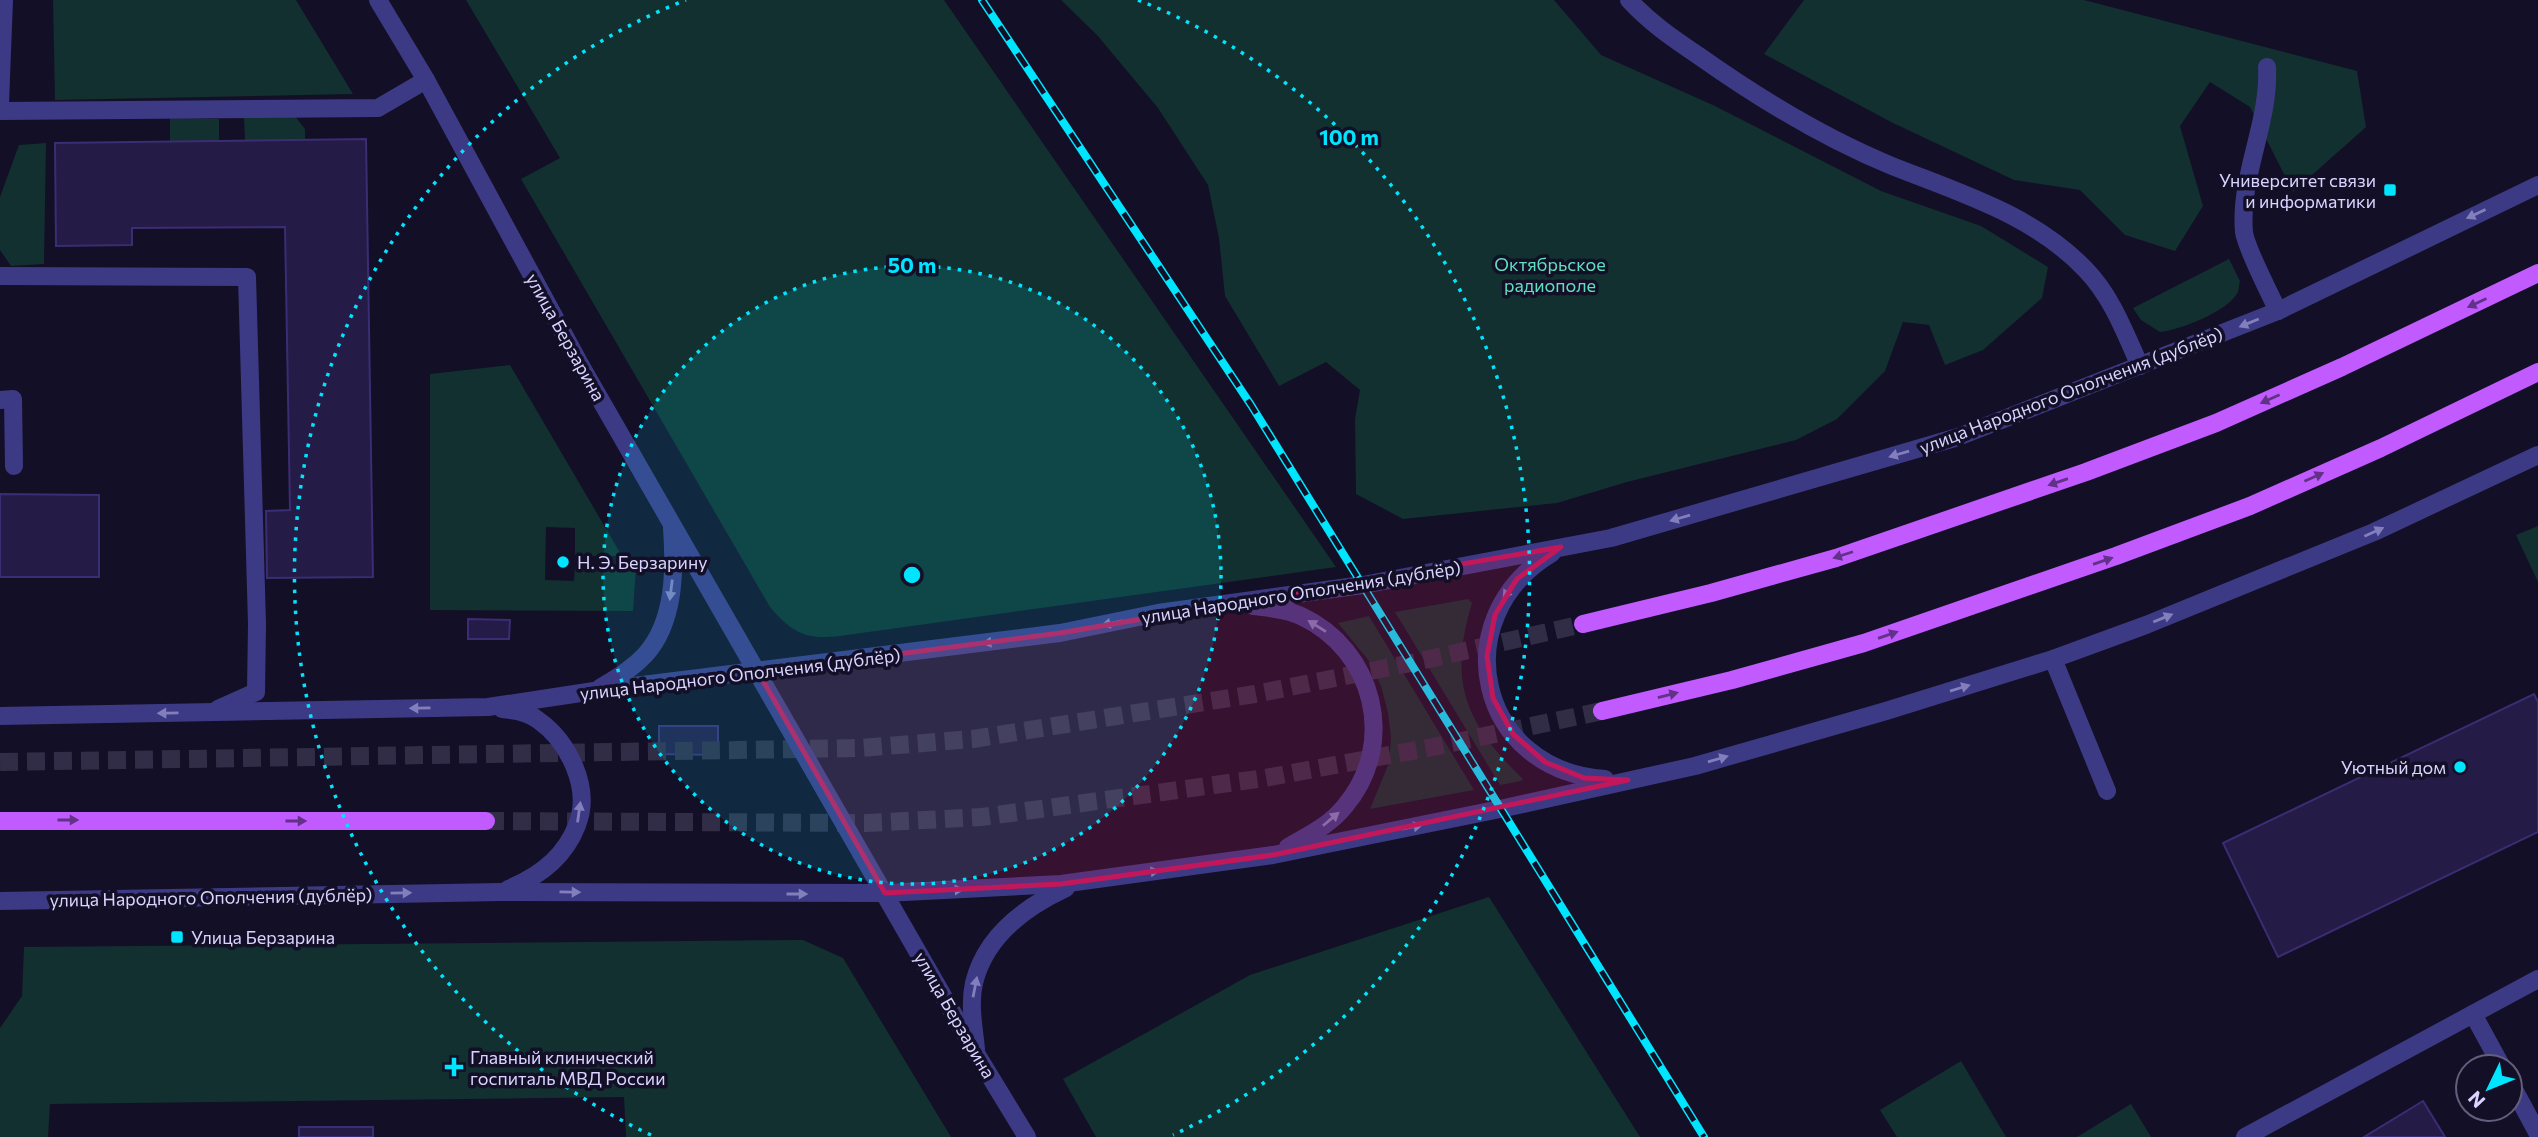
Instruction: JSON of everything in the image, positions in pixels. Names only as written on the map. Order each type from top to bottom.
[{"type":"main road","points":[[1583,624],[1711,593],[1836,558],[2086,472],[2216,423],[2342,367],[2538,273]]},
{"type":"main road","points":[[1602,711],[1732,680],[1864,643],[2116,556],[2250,506],[2381,448],[2538,372]]},
{"type":"main road","points":[[0,821],[486,821]]},
{"type":"street","points":[[0,104],[4,0]]},
{"type":"street","name":"улица Берзарина","points":[[378,0],[426,80],[581,366],[977,1055],[1027,1137]]},
{"type":"street","points":[[1629,0],[1647,19],[1738,84],[1801,120],[1889,165],[1989,203],[2052,241],[2087,270],[2112,305],[2140,366]]},
{"type":"street","points":[[2267,67],[2268,92],[2245,195],[2244,234],[2278,311]]},
{"type":"street","points":[[0,111],[378,108],[426,80]]},
{"type":"street","name":"улица Народного Ополчения (дублёр)","points":[[0,716],[488,707],[594,691],[1060,633],[1158,613],[1363,585],[1611,538],[1958,437],[2278,311],[2538,185]]},
{"type":"street","points":[[0,276],[247,277],[257,624],[256,692],[212,712]]},
{"type":"street","points":[[0,400],[13,399],[14,466]]},
{"type":"street","name":"улица Народного Ополчения (дублёр)","points":[[0,901],[501,891],[885,893],[1082,881],[1273,855],[1695,766],[2053,659],[2146,625],[2374,532],[2538,455]]},
{"type":"street","points":[[594,691],[626,672],[646,654],[660,631],[670,600],[674,563],[672,522]]},
{"type":"street","points":[[1561,547],[1532,565],[1517,579],[1495,615],[1487,656],[1493,698],[1513,734],[1528,750],[1545,762],[1563,772],[1584,778],[1628,780]]},
{"type":"street","points":[[1227,603],[1278,609],[1298,615],[1334,637],[1360,670],[1373,709],[1372,752],[1357,791],[1329,822],[1273,855]]},
{"type":"street","points":[[2053,659],[2107,791]]},
{"type":"street","points":[[488,707],[520,711],[537,719],[555,736],[569,754],[577,774],[581,802],[578,823],[566,846],[550,865],[527,881],[501,891]]},
{"type":"street","points":[[977,1055],[972,1007],[974,983],[989,948],[1012,920],[1044,898],[1082,881]]},
{"type":"street","points":[[2245,1137],[2538,979]]},
{"type":"street","points":[[2473,1014],[2494,1053]]},
{"type":"street","points":[[2524,1108],[2538,1134]]},
{"type":"highlighted area","points":[[1561,547],[1517,579],[1495,615],[1487,656],[1493,698],[1513,734],[1545,762],[1584,778],[1628,780],[1273,855],[1061,884],[885,893],[758,672],[1060,633]]},
{"type":"green space","points":[[53,0],[296,0],[353,94],[55,100]]},
{"type":"green space","points":[[466,0],[944,0],[1336,567],[840,636],[818,637],[793,629],[770,607],[521,179],[560,158]]},
{"type":"green space","name":"Октябрьское радиополе","points":[[1061,0],[1554,0],[1601,55],[1715,106],[1881,191],[1981,226],[2048,267],[2042,298],[1983,350],[1945,365],[1929,325],[1903,322],[1885,371],[1837,419],[1796,440],[1627,482],[1557,503],[1403,519],[1356,494],[1355,419],[1360,390],[1326,362],[1279,386],[1225,296],[1219,238],[1208,185],[1158,108],[1097,35]]},
{"type":"green space","points":[[1804,0],[2084,0],[2357,71],[2366,127],[2293,192],[2250,107],[2210,82],[2180,126],[2203,206],[2175,251],[2125,235],[2080,190],[2014,180],[1891,122],[1764,54]]},
{"type":"green space","points":[[294,115],[305,129],[305,140],[245,140],[244,117]]},
{"type":"green space","points":[[170,118],[219,119],[219,141],[170,141]]},
{"type":"green space","points":[[46,143],[44,264],[11,266],[0,250],[0,197],[19,145]]},
{"type":"green space","points":[[2229,259],[2240,281],[2238,292],[2215,312],[2179,328],[2160,332],[2141,320],[2133,308]]},
{"type":"green space","points":[[510,365],[622,556],[575,556],[575,528],[546,527],[545,580],[574,581],[575,567],[636,568],[633,611],[430,610],[430,374]]},
{"type":"green space","points":[[2538,526],[2538,582],[2516,535]]},
{"type":"green space","points":[[1468,599],[1472,603],[1462,656],[1462,679],[1467,700],[1487,739],[1523,779],[1521,781],[1500,785],[1395,612]]},
{"type":"green space","points":[[1369,616],[1474,790],[1370,809],[1389,763],[1391,738],[1388,713],[1381,686],[1369,661],[1338,623]]},
{"type":"green space","points":[[1489,897],[1640,1137],[1096,1137],[1063,1079],[1250,975]]},
{"type":"green space","name":"Главный клинический госпиталь МВД России","points":[[803,940],[843,958],[951,1137],[626,1137],[624,1097],[50,1104],[48,1137],[0,1137],[0,1028],[22,996],[24,947]]},
{"type":"green space","points":[[1961,1061],[2006,1137],[1897,1137],[1880,1110]]},
{"type":"green space","points":[[2131,1104],[2151,1137],[2077,1137]]},
{"type":"building","points":[[366,139],[373,577],[267,578],[266,511],[290,510],[285,227],[132,228],[132,245],[56,246],[55,143]]},
{"type":"building","points":[[0,494],[99,495],[99,577],[0,577]]},
{"type":"building","points":[[468,619],[510,620],[509,639],[468,639]]},
{"type":"building","name":"Уютный дом","points":[[2534,694],[2538,702],[2538,832],[2278,957],[2223,843]]},
{"type":"building","points":[[659,726],[718,726],[718,755],[659,754]]},
{"type":"building","points":[[2423,1101],[2445,1137],[2364,1137]]},
{"type":"building","points":[[299,1127],[373,1127],[373,1137],[299,1137]]},
{"type":"tunnel","points":[[0,762],[861,748],[973,739],[1255,694],[1416,662],[1583,624]]},
{"type":"tunnel","points":[[486,821],[867,823],[982,817],[1265,778],[1433,747],[1602,711]]},
{"type":"railway","points":[[982,0],[1251,405],[1704,1137]]},
{"type":"place","name":"Университет связи и информатики","points":[[2390,190]]},
{"type":"place","name":"Н. Э. Берзарину","points":[[563,562]]},
{"type":"place","name":"Уютный дом","points":[[2460,767]]},
{"type":"place","name":"Улица Берзарина","points":[[177,937]]},
{"type":"place","name":"Главный клинический госпиталь МВД России","points":[[454,1067]]}]
